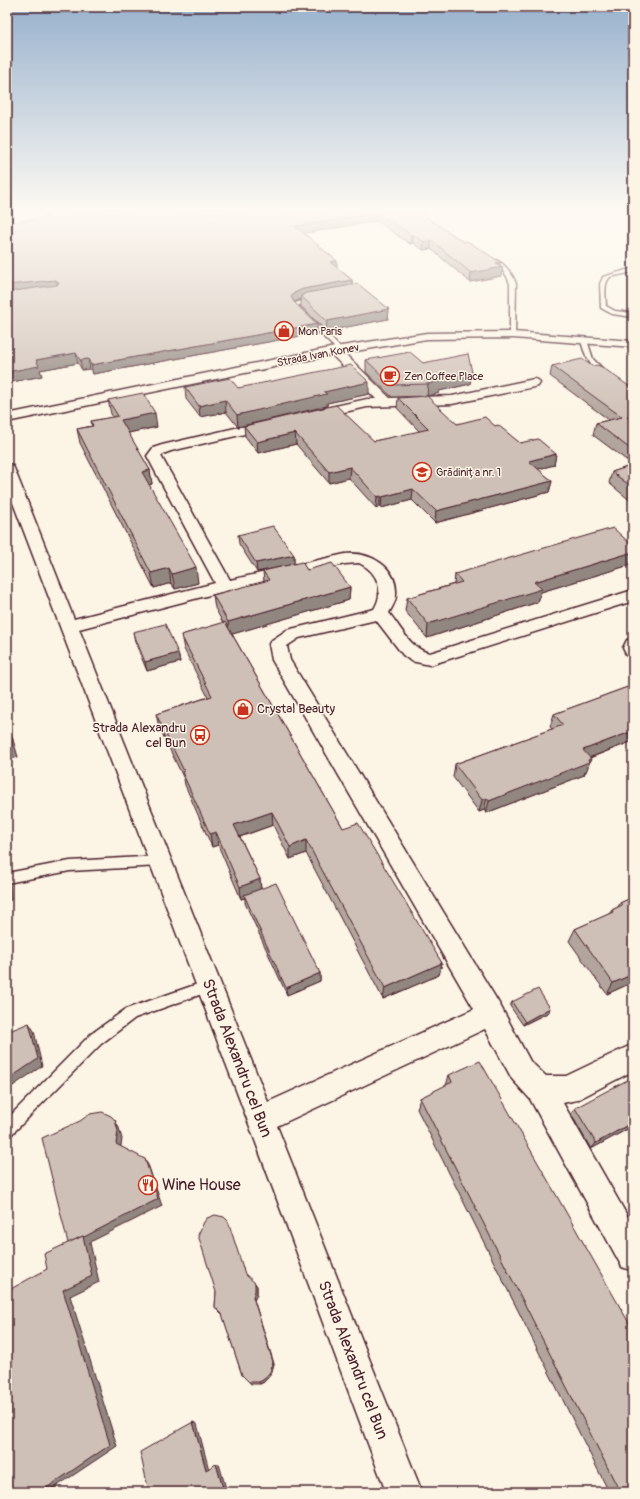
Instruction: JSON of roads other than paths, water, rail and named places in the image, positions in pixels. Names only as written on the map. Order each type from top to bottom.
[{"type":"street","name":"Strada Ivan Konev","points":[[7,418],[337,351],[427,336],[513,335],[633,344]]},
{"type":"street","points":[[337,351],[387,403]]},
{"type":"street","points":[[303,417],[356,405],[452,400],[534,383]]},
{"type":"street","points":[[225,586],[154,456],[158,451],[167,448],[280,422]]},
{"type":"street","name":"Strada Alexandru cel Bun","points":[[7,468],[261,1119],[404,1492]]},
{"type":"street","points":[[68,626],[225,586],[344,559],[360,558],[367,560],[377,569],[382,575],[387,586],[389,594],[380,613]]},
{"type":"street","points":[[380,613],[409,650],[418,657],[430,658],[633,595]]},
{"type":"street","points":[[380,613],[293,634],[278,644],[281,660],[491,1014],[521,1070],[540,1089],[633,1256]]},
{"type":"street","points":[[633,644],[633,652]]},
{"type":"street","points":[[261,1119],[491,1014]]},
{"type":"street","points":[[540,1089],[567,1090],[633,1057]]},
{"type":"lane","points":[[513,283],[513,335]]},
{"type":"lane","points":[[603,283],[603,307],[614,313],[633,315]]},
{"type":"lane","points":[[320,298],[301,302],[297,304],[296,307],[337,351]]},
{"type":"lane","points":[[584,340],[585,350],[590,361],[610,378]]},
{"type":"lane","points":[[7,878],[70,866],[160,861]]},
{"type":"lane","points":[[7,1129],[96,1039],[131,1014],[209,986]]},
{"type":"place","name":"Mon Paris","points":[[284,331]]},
{"type":"place","name":"Zen Coffee Place","points":[[390,376]]},
{"type":"place","name":"Grădinița nr. 1","points":[[422,472]]},
{"type":"place","name":"Crystal Beauty","points":[[243,709]]},
{"type":"place","name":"Strada Alexandru cel Bun","points":[[200,735]]},
{"type":"place","name":"Wine House","points":[[148,1185]]}]
